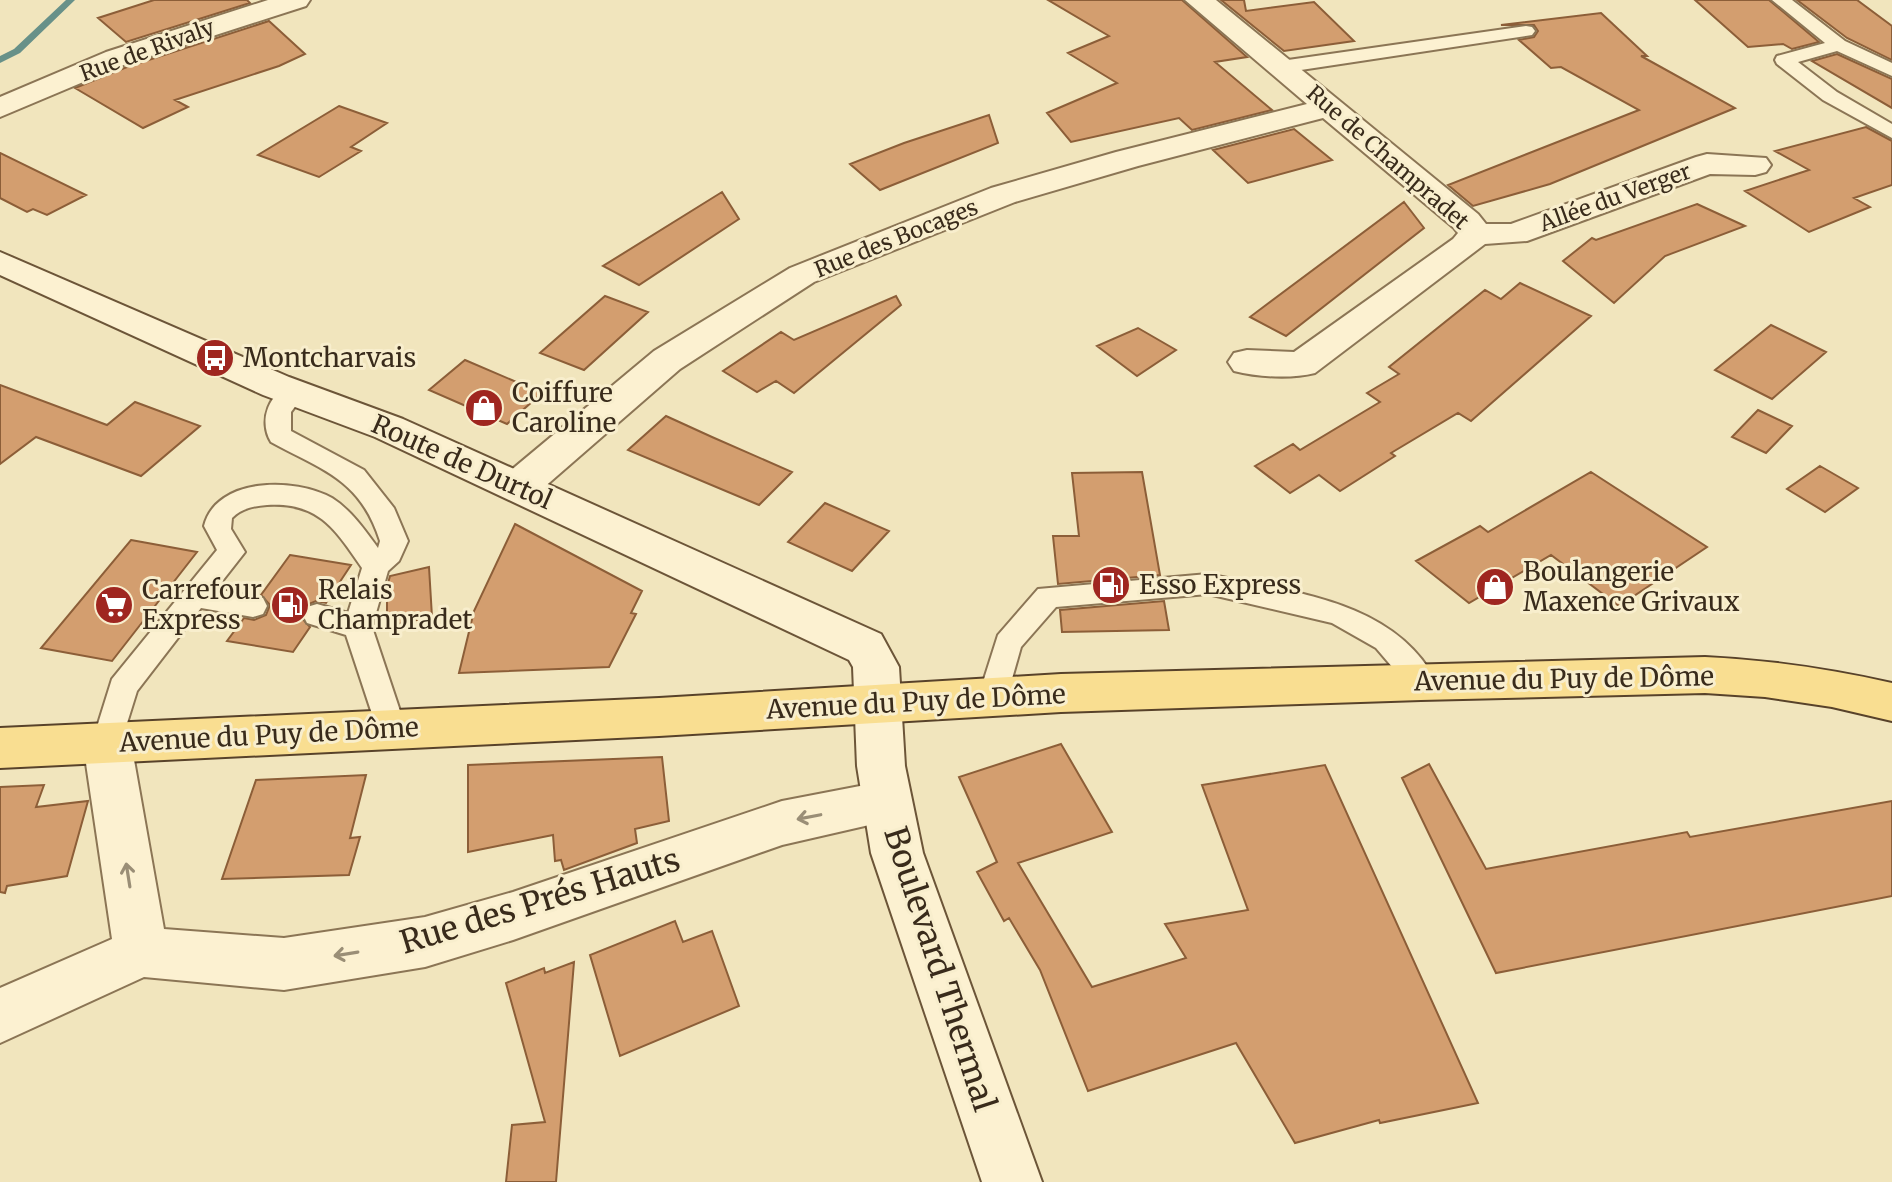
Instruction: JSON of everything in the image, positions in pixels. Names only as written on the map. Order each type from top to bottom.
[{"type":"main road","name":"Avenue du Puy de Dôme","points":[[0,748],[1061,693],[1421,681],[1705,675],[1765,678],[1832,688],[1892,702]]},
{"type":"main road","name":"Avenue du Puy de Dôme","points":[[1832,688],[1892,688]]},
{"type":"street","name":"Rue de Rivaly","points":[[0,108],[116,58],[296,0]]},
{"type":"street","name":"Rue de Champradet","points":[[1199,0],[1332,107],[1466,221],[1476,234],[1465,246],[1302,364],[1247,362]]},
{"type":"street","name":"Rue des Bocages","points":[[519,486],[667,360],[802,275],[1003,195],[1127,159],[1332,107]]},
{"type":"street","name":"Allée du Verger","points":[[1476,234],[1515,234],[1707,164],[1755,165]]},
{"type":"street","name":"Route de Durtol","points":[[0,262],[294,392],[389,428],[865,647],[876,667],[878,704]]},
{"type":"street","name":"Boulevard Thermal","points":[[878,704],[886,802],[911,896],[1012,1182]]},
{"type":"street","points":[[107,743],[141,952]]},
{"type":"street","name":"Rue des Prés Hauts","points":[[0,1016],[141,952],[284,964],[425,942],[513,916],[782,823],[886,802]]},
{"type":"lane","points":[[1781,0],[1839,45],[1892,70]]},
{"type":"lane","points":[[1281,67],[1526,31]]},
{"type":"lane","points":[[1839,45],[1784,60],[1830,96],[1892,132]]},
{"type":"lane","points":[[294,392],[279,407],[275,425],[280,436],[355,476],[385,515],[394,541],[389,554],[376,567],[358,627],[391,729]]},
{"type":"lane","points":[[107,743],[123,687],[231,552],[216,530],[218,517],[230,504],[281,493],[307,497],[323,504],[376,567]]},
{"type":"lane","points":[[993,698],[1008,643],[1048,597],[1208,584],[1339,614],[1386,640],[1421,681]]},
{"type":"lane","points":[[194,596],[253,606]]},
{"type":"lane","points":[[317,615],[358,627]]},
{"type":"building","points":[[154,0],[247,0],[250,3],[126,42],[98,18]]},
{"type":"building","points":[[1048,0],[1182,0],[1247,57],[1215,62],[1272,110],[1192,130],[1179,118],[1071,142],[1047,113],[1117,83],[1068,53],[1109,36]]},
{"type":"building","points":[[1221,0],[1244,0],[1246,11],[1314,2],[1354,41],[1284,51]]},
{"type":"building","points":[[1695,0],[1769,0],[1819,42],[1792,49],[1783,44],[1748,47]]},
{"type":"building","points":[[1797,0],[1857,0],[1892,26],[1892,60],[1847,38]]},
{"type":"building","points":[[1601,13],[1647,56],[1641,56],[1735,108],[1550,184],[1473,206],[1448,185],[1639,110],[1561,67],[1551,68],[1519,40],[1534,37],[1538,31],[1534,25],[1501,25]]},
{"type":"building","points":[[269,21],[305,54],[279,66],[175,100],[188,107],[143,128],[75,88],[127,67]]},
{"type":"building","points":[[1837,54],[1892,79],[1892,108],[1812,61]]},
{"type":"building","points":[[339,106],[387,123],[351,147],[361,151],[319,177],[258,155]]},
{"type":"building","points":[[989,115],[998,143],[880,190],[850,164],[904,143]]},
{"type":"building","points":[[1866,127],[1892,141],[1892,185],[1854,198],[1870,207],[1809,232],[1745,191],[1809,170],[1775,151]]},
{"type":"building","points":[[1294,129],[1332,160],[1248,183],[1213,150]]},
{"type":"building","points":[[0,153],[86,195],[47,215],[33,209],[27,212],[0,198]]},
{"type":"building","points":[[722,192],[739,219],[639,285],[603,266]]},
{"type":"building","points":[[1404,202],[1424,228],[1286,336],[1250,317]]},
{"type":"building","points":[[1697,204],[1745,226],[1665,256],[1614,303],[1563,261],[1592,238],[1596,240]]},
{"type":"building","points":[[1520,283],[1591,316],[1471,421],[1458,413],[1391,453],[1395,456],[1340,491],[1319,475],[1290,493],[1255,466],[1293,444],[1300,450],[1380,402],[1367,393],[1399,374],[1389,367],[1485,290],[1501,299]]},
{"type":"building","points":[[605,296],[648,312],[584,370],[540,353]]},
{"type":"building","points":[[896,296],[901,305],[794,393],[776,381],[757,392],[723,371],[781,332],[794,340]]},
{"type":"building","points":[[1771,325],[1826,352],[1772,399],[1715,370]]},
{"type":"building","points":[[1138,328],[1176,350],[1137,376],[1097,346]]},
{"type":"building","points":[[465,360],[542,393],[507,424],[429,390]]},
{"type":"building","points":[[0,385],[107,425],[135,402],[200,426],[141,476],[36,437],[0,464]]},
{"type":"building","points":[[1758,410],[1792,426],[1766,453],[1732,437]]},
{"type":"building","points":[[666,416],[792,472],[759,505],[628,450]]},
{"type":"building","points":[[1820,466],[1858,488],[1825,512],[1787,489]]},
{"type":"building","points":[[1142,472],[1160,575],[1058,584],[1053,536],[1079,536],[1072,473]]},
{"type":"building","points":[[1591,472],[1707,547],[1619,606],[1551,555],[1469,603],[1416,561],[1480,526],[1488,532]]},
{"type":"building","points":[[825,503],[889,531],[852,571],[788,542]]},
{"type":"building","points":[[515,524],[642,591],[631,613],[636,614],[609,667],[459,673],[474,611]]},
{"type":"building","points":[[131,540],[197,552],[112,661],[41,648]]},
{"type":"building","points":[[290,555],[351,565],[326,603],[316,601],[304,606],[300,616],[310,627],[293,652],[227,641],[244,618],[254,620],[266,615],[270,605],[261,595]]},
{"type":"building","points":[[429,567],[432,617],[387,626],[390,576]]},
{"type":"building","points":[[1164,601],[1169,630],[1062,632],[1060,610]]},
{"type":"building","points":[[1061,744],[1112,832],[1018,863],[1092,987],[1186,958],[1165,924],[1248,910],[1202,785],[1325,765],[1478,1103],[1380,1123],[1379,1120],[1295,1143],[1236,1043],[1088,1091],[1040,970],[1009,918],[1004,921],[977,872],[997,862],[959,777]]},
{"type":"building","points":[[662,757],[669,821],[635,829],[637,843],[564,870],[561,860],[555,861],[553,835],[468,852],[468,765]]},
{"type":"building","points":[[1429,764],[1486,869],[1687,832],[1690,837],[1892,801],[1892,896],[1496,973],[1402,778]]},
{"type":"building","points":[[366,775],[350,838],[360,837],[349,875],[222,879],[256,780]]},
{"type":"building","points":[[44,785],[36,807],[88,801],[67,876],[7,886],[5,893],[0,892],[0,787]]},
{"type":"building","points":[[675,921],[683,942],[712,931],[739,1006],[620,1056],[590,955]]},
{"type":"building","points":[[574,962],[556,1182],[506,1182],[512,1125],[545,1122],[506,983],[544,968],[545,973]]},
{"type":"waterway","points":[[0,60],[17,51],[71,0]]},
{"type":"place","name":"Montcharvais","points":[[215,358]]},
{"type":"place","name":"Coiffure Caroline","points":[[484,408]]},
{"type":"place","name":"Esso Express","points":[[1111,585]]},
{"type":"place","name":"Boulangerie Maxence Grivaux","points":[[1495,587]]},
{"type":"place","name":"Carrefour Express","points":[[114,605]]},
{"type":"place","name":"Relais Champradet","points":[[290,605]]}]
